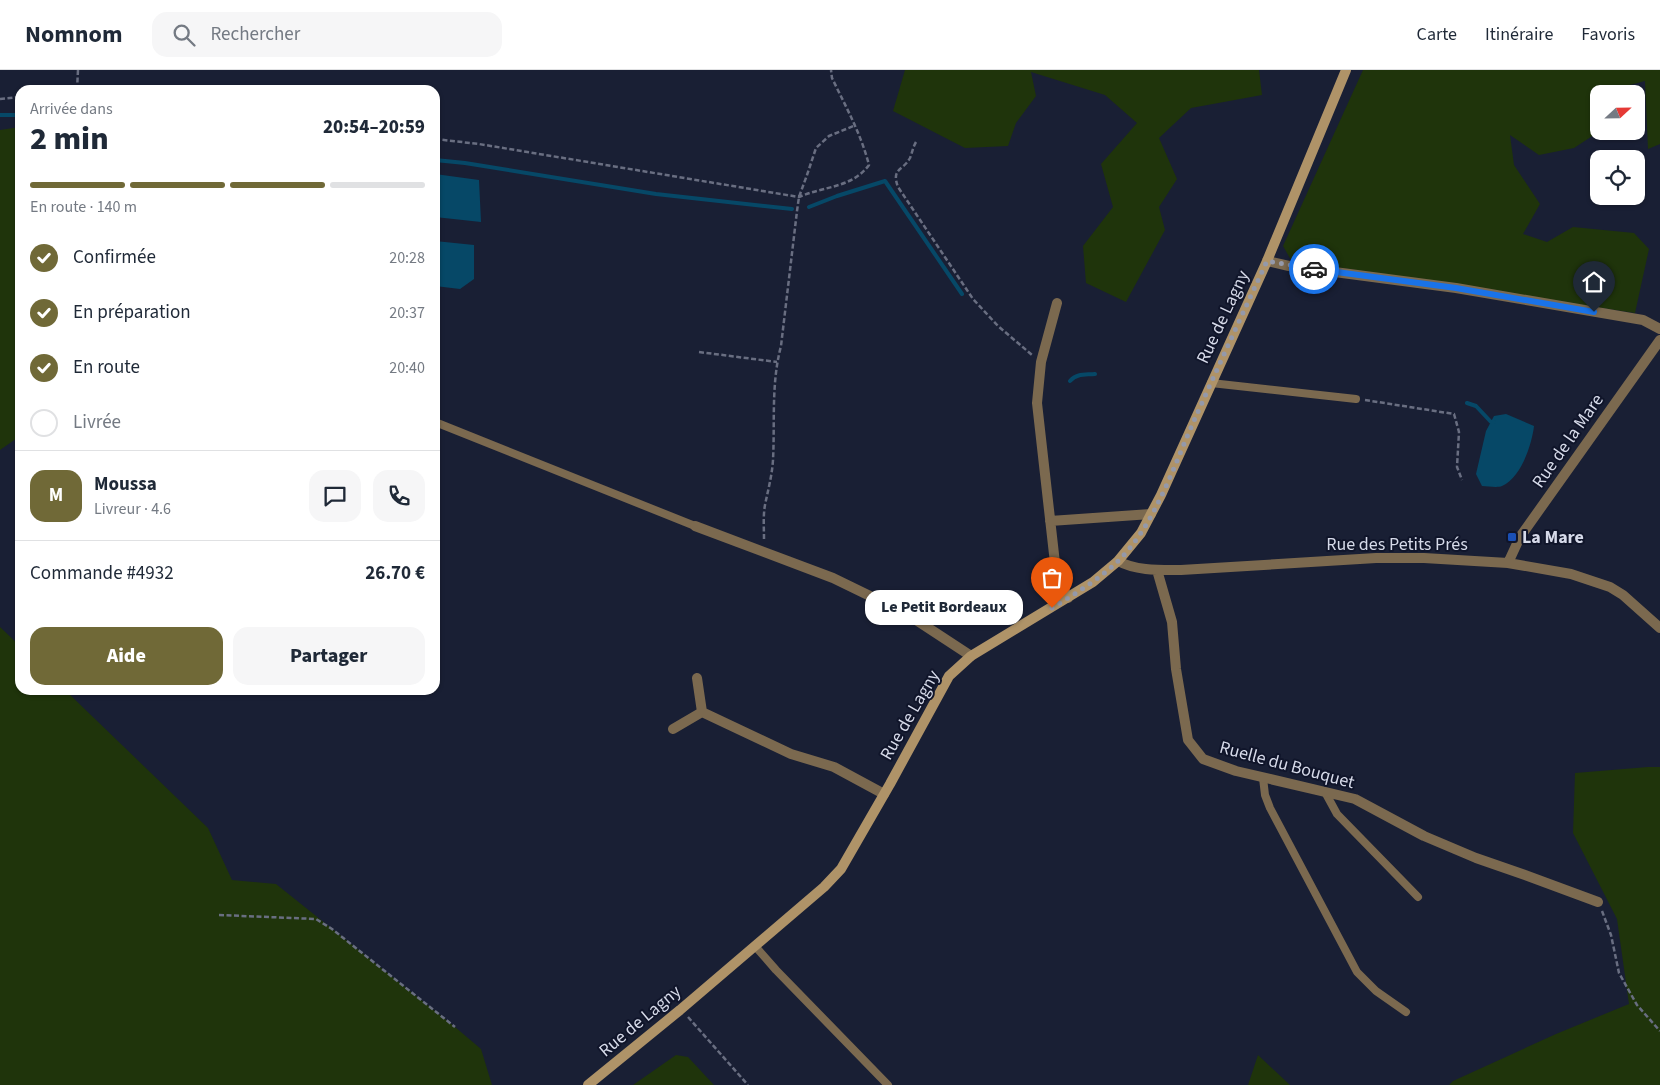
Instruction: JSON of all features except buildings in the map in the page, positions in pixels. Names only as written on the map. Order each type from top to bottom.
[{"type":"main road","name":"Rue de Lagny","points":[[588,1085],[755,946],[824,887],[841,869],[949,676],[972,656],[1093,582],[1118,561],[1141,533],[1152,514],[1267,261],[1346,70]]},
{"type":"street","points":[[1267,261],[1289,266],[1456,288],[1634,318],[1643,320],[1660,329]]},
{"type":"street","points":[[1057,303],[1041,362],[1037,403],[1056,572],[1068,598]]},
{"type":"street","name":"Rue de la Mare","points":[[1508,563],[1520,537],[1660,340]]},
{"type":"street","points":[[1050,521],[1152,514]]},
{"type":"street","points":[[696,526],[833,578],[907,614],[972,656]]},
{"type":"street","name":"Rue des Petits Prés","points":[[1118,561],[1127,566],[1157,570],[1376,558],[1424,558],[1508,563],[1572,574],[1610,588],[1623,594],[1660,628]]},
{"type":"street","name":"Ruelle du Bouquet","points":[[1157,570],[1172,622],[1176,669],[1188,740],[1203,759],[1263,778],[1355,798],[1424,836],[1476,858],[1598,902]]},
{"type":"street","points":[[697,678],[702,712]]},
{"type":"street","points":[[702,712],[791,754],[834,767],[884,794]]},
{"type":"street","points":[[673,729],[702,712]]},
{"type":"lane","points":[[1211,382],[1356,399]]},
{"type":"lane","points":[[440,424],[696,526]]},
{"type":"lane","points":[[1263,778],[1265,795],[1270,808],[1357,972],[1376,991],[1406,1012]]},
{"type":"lane","points":[[1326,792],[1337,814],[1418,897]]},
{"type":"lane","points":[[755,946],[888,1085]]},
{"type":"path","points":[[77,85],[78,70]]},
{"type":"path","points":[[440,140],[479,144],[799,197],[849,182],[863,173],[869,165],[856,125],[832,78],[831,70]]},
{"type":"path","points":[[0,98],[15,97]]},
{"type":"path","points":[[763,551],[764,517],[772,467],[774,393],[777,362],[781,346],[799,197],[816,148],[829,136],[856,125]]},
{"type":"path","points":[[916,142],[909,160],[896,175],[898,187],[973,298],[998,326],[1041,362]]},
{"type":"path","points":[[699,352],[777,362]]},
{"type":"path","points":[[1356,399],[1454,414],[1459,432],[1457,467],[1462,480]]},
{"type":"path","points":[[1598,902],[1611,935],[1620,973],[1637,1005],[1660,1031]]},
{"type":"path","points":[[219,915],[316,919],[332,928],[455,1027]]},
{"type":"path","points":[[680,1010],[748,1085]]},
{"type":"green space","points":[[905,70],[1259,70],[1262,95],[1191,108],[1159,138],[1177,179],[1159,207],[1165,230],[1126,302],[1086,283],[1083,246],[1113,207],[1101,164],[1137,123],[1105,95],[1031,72],[1036,96],[1016,123],[1008,146],[965,148],[893,111]]},
{"type":"green space","points":[[1363,70],[1660,70],[1660,144],[1648,149],[1645,81],[1630,85],[1590,85],[1590,138],[1574,148],[1539,155],[1510,135],[1514,165],[1540,204],[1523,234],[1547,242],[1573,227],[1634,233],[1649,249],[1635,313],[1291,260],[1283,246]]},
{"type":"green space","points":[[15,128],[15,440],[0,450],[0,130]]},
{"type":"green space","points":[[0,627],[15,641],[15,695],[70,695],[208,828],[232,880],[276,884],[481,1049],[492,1085],[0,1085]]},
{"type":"green space","points":[[1660,767],[1660,1085],[1449,1085],[1453,1081],[1556,1034],[1629,1004],[1617,919],[1573,833],[1575,773]]},
{"type":"green space","points":[[676,1055],[688,1057],[714,1085],[633,1085]]},
{"type":"green space","points":[[1258,1055],[1290,1085],[1248,1085]]},
{"type":"water","points":[[440,175],[479,180],[481,222],[440,218]]},
{"type":"water","points":[[440,242],[474,245],[474,279],[460,289],[440,287]]},
{"type":"water","points":[[1506,414],[1534,426],[1528,451],[1520,468],[1509,482],[1500,487],[1482,486],[1476,474],[1486,431],[1494,416]]},
{"type":"waterway","points":[[0,115],[15,115]]},
{"type":"waterway","points":[[440,160],[656,194],[792,209]]},
{"type":"waterway","points":[[809,207],[885,181],[962,294]]},
{"type":"waterway","points":[[1070,381],[1078,376],[1095,374]]},
{"type":"waterway","points":[[1467,403],[1476,406],[1491,422],[1494,422]]},
{"type":"way so far","points":[[1052,608],[1093,582],[1118,561],[1141,533],[1161,495],[1267,261],[1314,269]]},
{"type":"place","name":"La Mare","points":[[1512,537]]},
{"type":"place","name":"Le Petit Bordeaux","points":[[1052,608]]},
{"type":"route","points":[[1314,269],[1456,288],[1594,312]]}]
